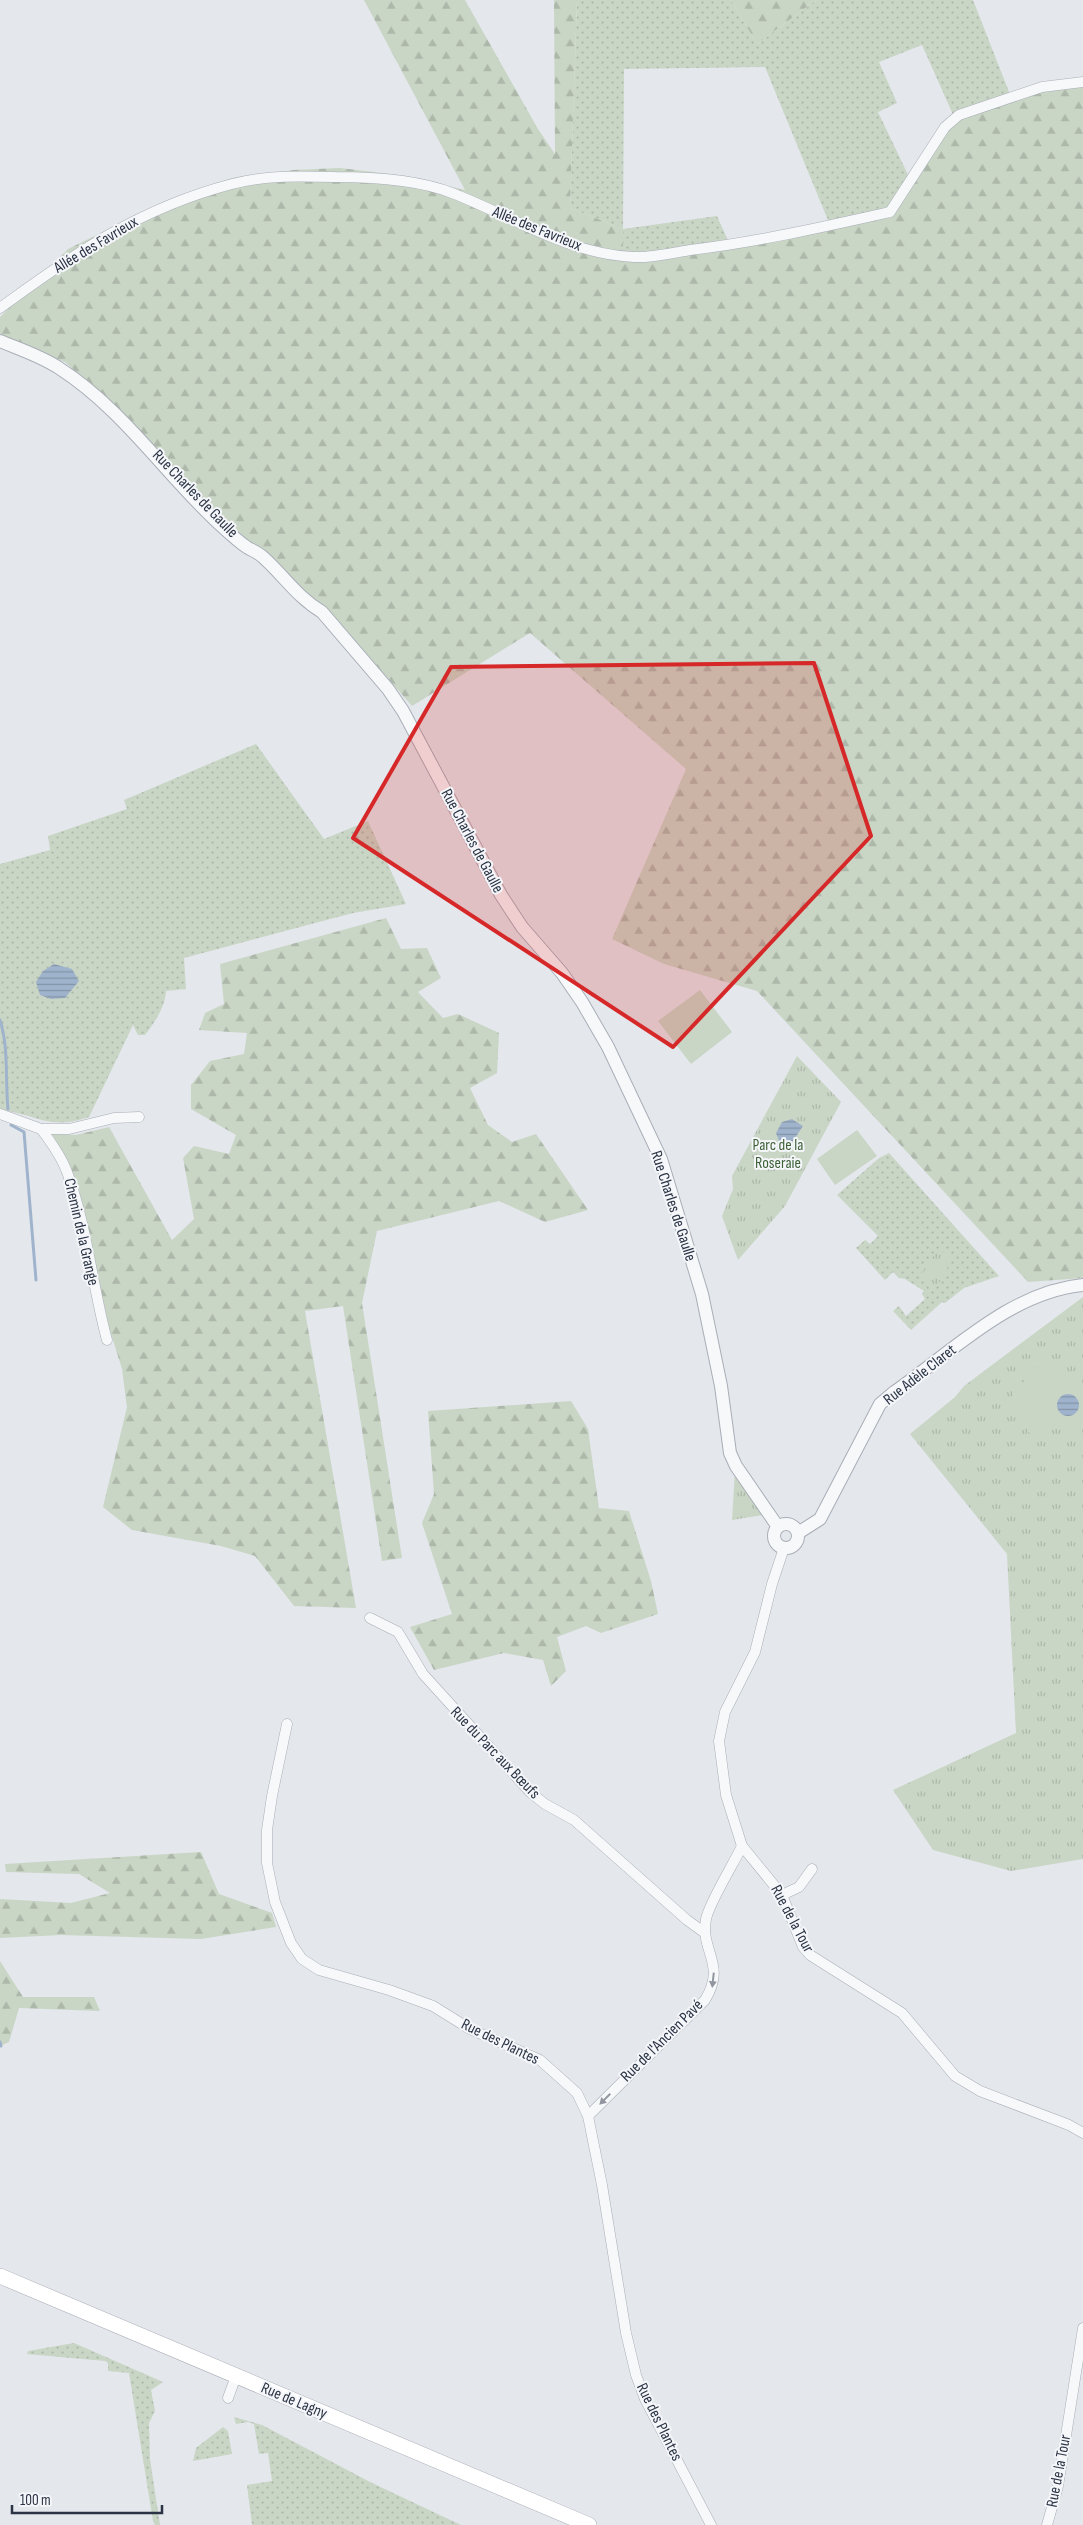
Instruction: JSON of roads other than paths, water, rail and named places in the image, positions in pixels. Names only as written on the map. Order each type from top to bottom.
[{"type":"main road","name":"Rue de Lagny","points":[[0,2276],[589,2525]]},
{"type":"street","name":"Allée des Favrieux","points":[[0,308],[75,254],[125,224],[180,201],[233,184],[282,176],[377,177],[450,192],[554,239],[601,253],[635,257],[743,243],[890,212],[946,128],[959,115],[1042,87],[1083,82]]},
{"type":"street","points":[[0,341],[24,351]]},
{"type":"street","points":[[0,347],[24,351]]},
{"type":"street","name":"Rue Charles de Gaulle","points":[[24,351],[57,366],[86,387],[125,421],[213,518],[247,547],[259,553],[274,566],[292,589],[310,605],[322,612],[388,689],[403,711],[501,895],[522,927],[562,973],[592,1019],[608,1047],[661,1159],[702,1294],[721,1386],[730,1453],[736,1466],[778,1527]]},
{"type":"street","points":[[0,1114],[41,1129],[69,1129],[114,1118],[139,1117]]},
{"type":"street","name":"Chemin de la Grange","points":[[41,1129],[56,1149],[70,1179],[107,1340]]},
{"type":"street","name":"Rue Adèle Claret","points":[[798,1532],[820,1519],[880,1404],[1013,1306],[1039,1295],[1083,1284]]},
{"type":"street","points":[[788,1524],[793,1526],[798,1532],[798,1540],[794,1546],[784,1548],[774,1540],[778,1527],[788,1524]]},
{"type":"street","name":"Rue de la Tour","points":[[784,1548],[774,1576],[755,1652],[725,1712],[720,1728],[720,1764],[726,1795],[742,1846],[782,1896],[803,1946],[810,1955],[902,2013],[955,2076],[980,2091],[1069,2125],[1083,2133]]},
{"type":"street","name":"Rue du Parc aux Bœufs","points":[[370,1618],[398,1632],[423,1674],[454,1711],[485,1740],[531,1793],[545,1804],[574,1820],[687,1920],[705,1932]]},
{"type":"street","name":"Rue des Plantes","points":[[287,1724],[267,1830],[267,1863],[275,1902],[291,1943],[302,1959],[319,1970],[389,1990],[433,2006],[470,2028],[540,2060],[577,2093],[588,2116],[610,2230],[626,2333],[636,2375],[645,2399],[711,2525]]},
{"type":"street","name":"Rue de l'Ancien Pavé","points":[[588,2116],[714,1986],[714,1975],[705,1932],[706,1917],[742,1846]]},
{"type":"street","points":[[782,1896],[799,1887],[812,1869]]},
{"type":"street","name":"Rue de la Tour","points":[[1048,2525],[1058,2486],[1083,2328]]},
{"type":"street","points":[[228,2398],[236,2376]]},
{"type":"street","points":[[1073,2400],[1083,2406]]},
{"type":"water","points":[[54,964],[72,969],[79,981],[65,998],[51,999],[40,995],[36,982],[43,971]]},
{"type":"water","points":[[792,1119],[803,1126],[793,1141],[781,1146],[776,1133],[782,1122]]},
{"type":"water","points":[[1064,1394],[1072,1394],[1079,1401],[1079,1409],[1072,1416],[1064,1416],[1057,1409],[1057,1401]]},
{"type":"waterway","points":[[0,1020],[6,1053],[8,1109]]},
{"type":"waterway","points":[[11,1125],[24,1132],[36,1280]]},
{"type":"waterway","points":[[0,2042],[1,2046]]},
{"type":"park label","name":"Parc de la Roseraie","points":[[778,1154]]}]
